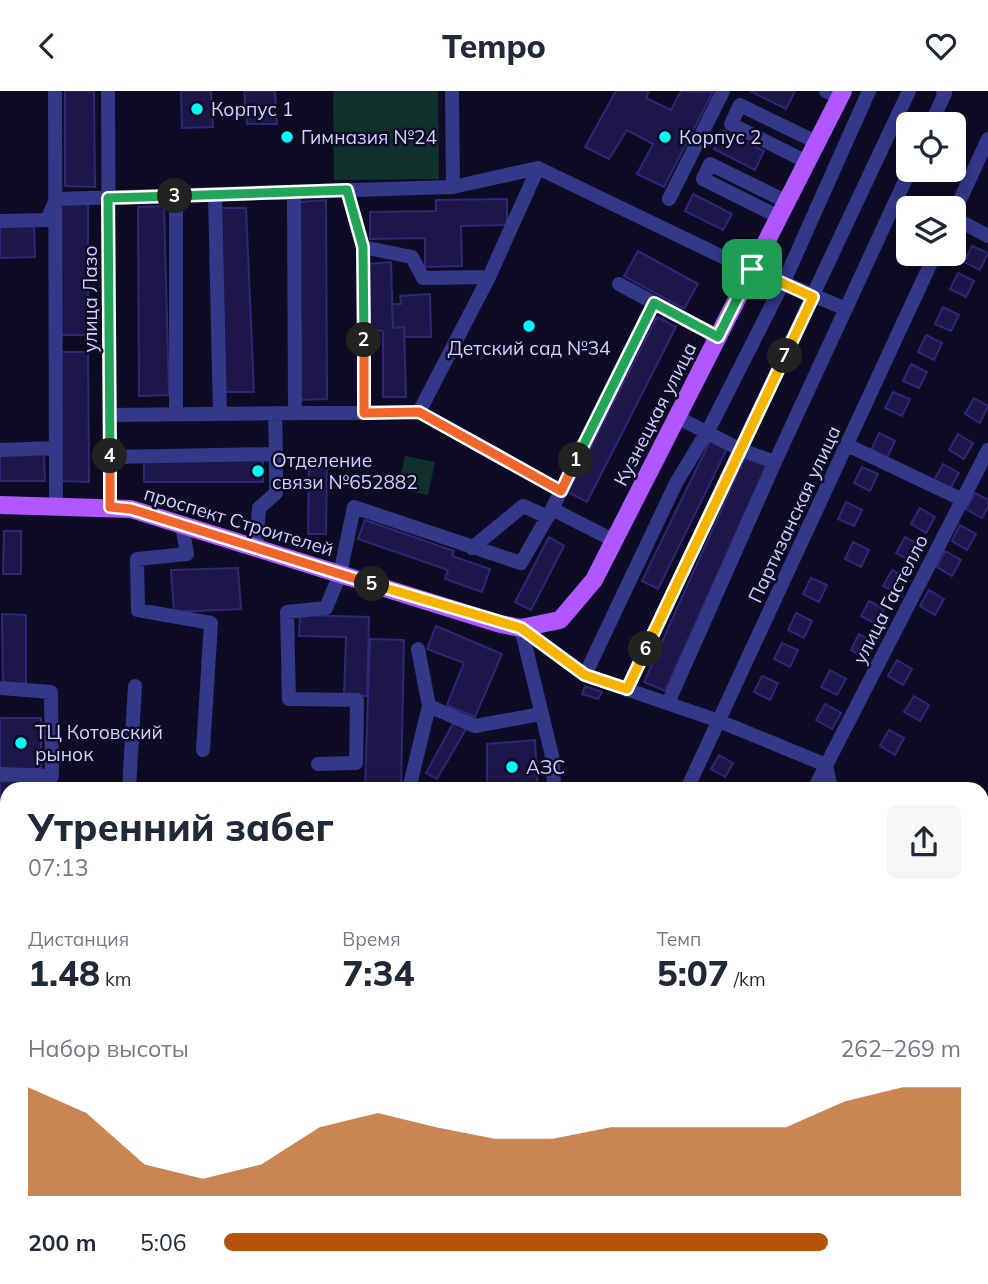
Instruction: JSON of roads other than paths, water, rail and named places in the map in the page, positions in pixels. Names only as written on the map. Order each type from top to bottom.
[{"type":"main road","name":"Кузнецкая улица","points":[[500,624],[521,628],[561,620],[594,580],[817,142],[836,93]]},
{"type":"main road","name":"проспект Строителей","points":[[0,505],[131,509],[500,624]]},
{"type":"street","points":[[55,91],[56,506]]},
{"type":"street","name":"улица Лазо","points":[[108,91],[110,507]]},
{"type":"street","points":[[452,91],[453,187]]},
{"type":"street","points":[[669,199],[723,91]]},
{"type":"street","points":[[585,675],[676,483],[706,433],[782,284],[869,91]]},
{"type":"street","points":[[627,689],[909,91]]},
{"type":"street","points":[[936,112],[945,93],[943,91]]},
{"type":"street","points":[[807,162],[731,124],[740,106],[817,142]]},
{"type":"street","points":[[963,196],[988,139]]},
{"type":"street","points":[[710,164],[783,210],[703,179],[710,164]]},
{"type":"street","points":[[56,199],[453,187],[538,168],[724,258],[846,309]]},
{"type":"street","points":[[419,412],[489,277],[538,168]]},
{"type":"street","points":[[668,703],[775,461],[904,182]]},
{"type":"street","points":[[347,190],[363,247],[364,413]]},
{"type":"street","points":[[294,192],[295,413]]},
{"type":"street","points":[[215,195],[220,414]]},
{"type":"street","points":[[176,196],[176,414]]},
{"type":"street","points":[[0,221],[47,220],[56,199]]},
{"type":"street","points":[[966,223],[988,236]]},
{"type":"street","points":[[363,247],[412,257],[423,278],[489,277]]},
{"type":"street","name":"Партизанская улица","points":[[690,782],[929,266]]},
{"type":"street","points":[[619,284],[718,337]]},
{"type":"street","points":[[317,764],[356,763],[357,700],[289,699],[287,612],[326,608],[340,574],[354,507],[521,563],[550,513],[654,303]]},
{"type":"street","points":[[110,415],[419,412],[561,491]]},
{"type":"street","points":[[256,548],[259,508],[276,493],[275,414]]},
{"type":"street","points":[[677,417],[741,450],[775,461]]},
{"type":"street","points":[[847,445],[962,500]]},
{"type":"street","points":[[0,450],[56,449]]},
{"type":"street","name":"улица Гастелло","points":[[818,782],[988,450]]},
{"type":"street","points":[[110,457],[276,454]]},
{"type":"street","points":[[472,548],[523,506],[550,513],[615,541]]},
{"type":"street","points":[[182,525],[187,554],[137,559],[138,610],[211,623],[202,750]]},
{"type":"street","points":[[521,628],[585,675],[719,720],[826,765],[830,782]]},
{"type":"street","points":[[521,628],[553,760],[554,782]]},
{"type":"street","points":[[411,782],[429,706],[418,649]]},
{"type":"street","points":[[129,782],[135,686]]},
{"type":"street","points":[[0,688],[51,692],[52,776],[0,774]]},
{"type":"street","points":[[429,706],[475,726],[541,714]]},
{"type":"place","name":"Корпус 1","points":[[197,109]]},
{"type":"place","name":"Гимназия №24","points":[[287,137]]},
{"type":"place","name":"Корпус 2","points":[[665,137]]},
{"type":"place","name":"Детский сад №34","points":[[529,326]]},
{"type":"place","name":"Отделение связи №652882","points":[[258,471]]},
{"type":"place","name":"ТЦ Котовский рынок","points":[[21,743]]},
{"type":"place","name":"АЗС","points":[[512,767]]}]
